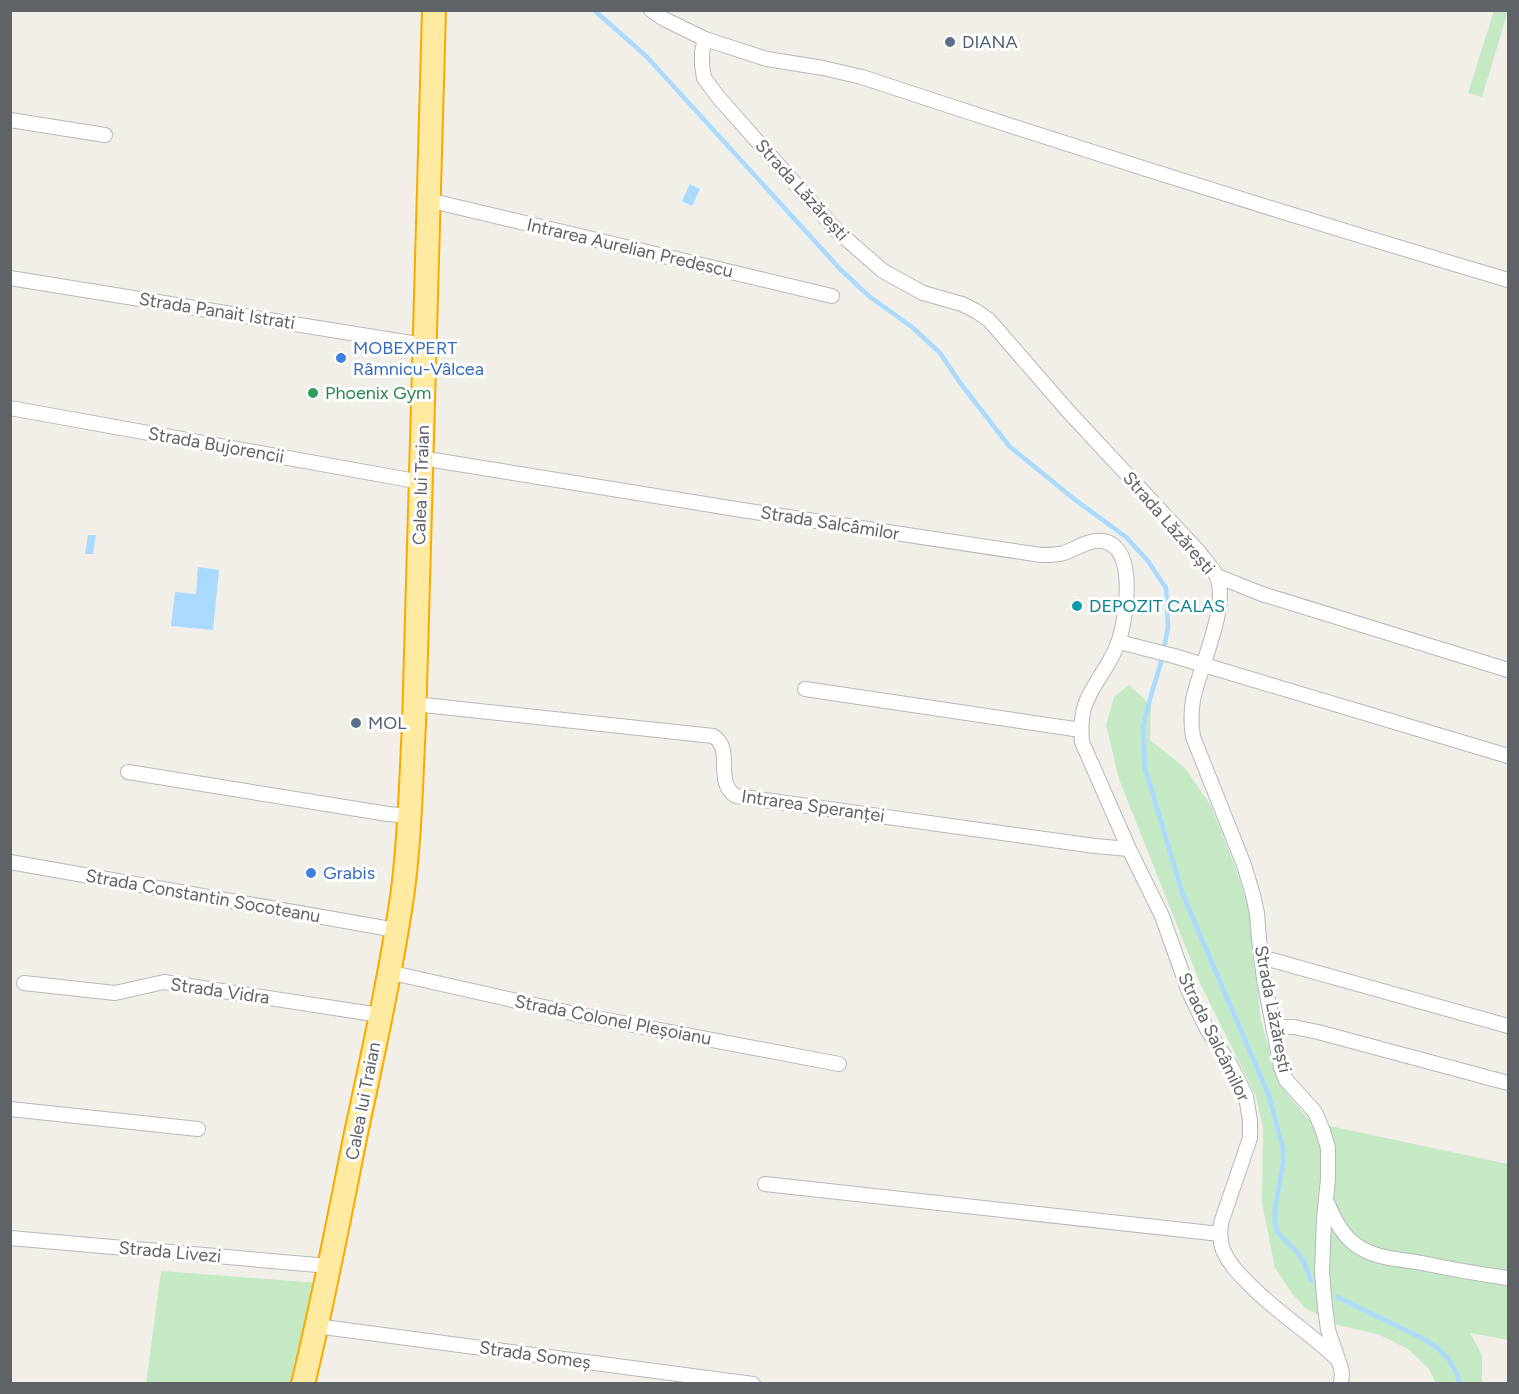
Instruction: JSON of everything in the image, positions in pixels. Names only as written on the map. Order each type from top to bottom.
[{"type":"highway","name":"Calea lui Traian","points":[[303,1383],[380,1015],[405,873],[410,816],[414,704],[434,10]]},
{"type":"street","points":[[651,10],[705,39],[767,59],[862,77],[1141,167],[1509,280]]},
{"type":"street","name":"Strada Lăzărești","points":[[705,39],[702,52],[704,78],[836,230],[883,271],[923,293],[962,304],[989,320],[1068,411],[1199,552],[1217,576],[1220,598],[1218,617],[1202,665],[1190,721],[1193,737],[1244,865],[1257,913],[1261,957],[1281,1067],[1286,1080],[1315,1112],[1328,1148],[1322,1272],[1324,1307],[1328,1330],[1342,1373],[1341,1383]]},
{"type":"street","points":[[10,120],[105,135]]},
{"type":"street","name":"Intrarea Aurelian Predescu","points":[[428,200],[832,296]]},
{"type":"street","name":"Strada Panait Istrati","points":[[10,278],[424,345]]},
{"type":"street","name":"Strada Bujorencii","points":[[10,408],[421,482]]},
{"type":"street","name":"Strada Salcâmilor","points":[[422,458],[742,510],[1041,555],[1062,554],[1087,543],[1103,541],[1115,547],[1126,570],[1128,591],[1119,642]]},
{"type":"street","points":[[1217,576],[1262,594],[1509,670]]},
{"type":"street","points":[[1129,849],[1082,742],[1081,730],[1085,705],[1119,642],[1174,656],[1509,756]]},
{"type":"street","points":[[806,689],[1081,730]]},
{"type":"street","name":"Intrarea Speranței","points":[[414,704],[713,736],[723,746],[725,784],[729,792],[736,796],[1129,849]]},
{"type":"street","points":[[128,772],[410,816]]},
{"type":"street","name":"Strada Salcâmilor","points":[[1129,849],[1162,916],[1189,992],[1208,1031],[1231,1066],[1246,1096],[1251,1121],[1250,1138],[1227,1203],[1220,1234]]},
{"type":"street","name":"Strada Constantin Socoteanu","points":[[10,862],[396,930]]},
{"type":"street","points":[[1261,957],[1509,1026]]},
{"type":"street","name":"Strada Colonel Pleșoianu","points":[[388,972],[575,1014],[839,1064]]},
{"type":"street","name":"Strada Vidra","points":[[24,983],[115,993],[164,982],[380,1015]]},
{"type":"street","points":[[1273,1027],[1294,1027],[1318,1032],[1508,1083]]},
{"type":"street","points":[[10,1109],[198,1129]]},
{"type":"street","points":[[765,1184],[1220,1234],[1223,1250],[1233,1267],[1260,1296],[1293,1324],[1323,1345],[1337,1359]]},
{"type":"street","name":"Strada Lăzărești","points":[[1326,1200],[1334,1220],[1343,1232],[1355,1244],[1371,1253],[1451,1270],[1509,1278]]},
{"type":"street","name":"Strada Livezi","points":[[10,1238],[329,1266]]},
{"type":"street","name":"Strada Someș","points":[[316,1326],[753,1383]]},
{"type":"green space","points":[[1494,11],[1508,11],[1482,97],[1468,93]]},
{"type":"green space","points":[[1129,685],[1151,705],[1150,740],[1185,768],[1211,806],[1234,864],[1248,905],[1260,1016],[1273,1063],[1287,1094],[1311,1122],[1508,1164],[1508,1340],[1470,1333],[1482,1355],[1482,1383],[1436,1383],[1429,1369],[1408,1349],[1380,1335],[1338,1325],[1305,1308],[1275,1268],[1262,1203],[1263,1127],[1256,1096],[1200,983],[1119,779],[1106,725],[1114,697]]},
{"type":"green space","points":[[161,1271],[333,1284],[317,1383],[146,1384]]},
{"type":"water","points":[[690,184],[700,189],[692,206],[682,201]]},
{"type":"water","points":[[88,535],[96,535],[93,554],[85,554]]},
{"type":"water","points":[[198,567],[219,570],[213,630],[171,626],[175,592],[196,594]]},
{"type":"waterway","points":[[594,10],[646,56],[841,270],[870,297],[912,327],[940,353],[1009,446],[1074,499],[1126,537],[1148,561],[1166,588],[1168,627],[1162,659],[1143,726],[1145,768],[1183,895],[1269,1096],[1283,1148],[1275,1223],[1278,1233],[1304,1262],[1311,1281]]},
{"type":"waterway","points":[[1337,1297],[1436,1347],[1448,1358],[1457,1374],[1459,1384]]},
{"type":"place","name":"DIANA","points":[[950,42]]},
{"type":"place","name":"MOBEXPERT Râmnicu-Vâlcea","points":[[341,358]]},
{"type":"place","name":"Phoenix Gym","points":[[313,393]]},
{"type":"place","name":"DEPOZIT CALAS","points":[[1077,606]]},
{"type":"place","name":"MOL","points":[[356,723]]},
{"type":"place","name":"Grabis","points":[[311,873]]}]
